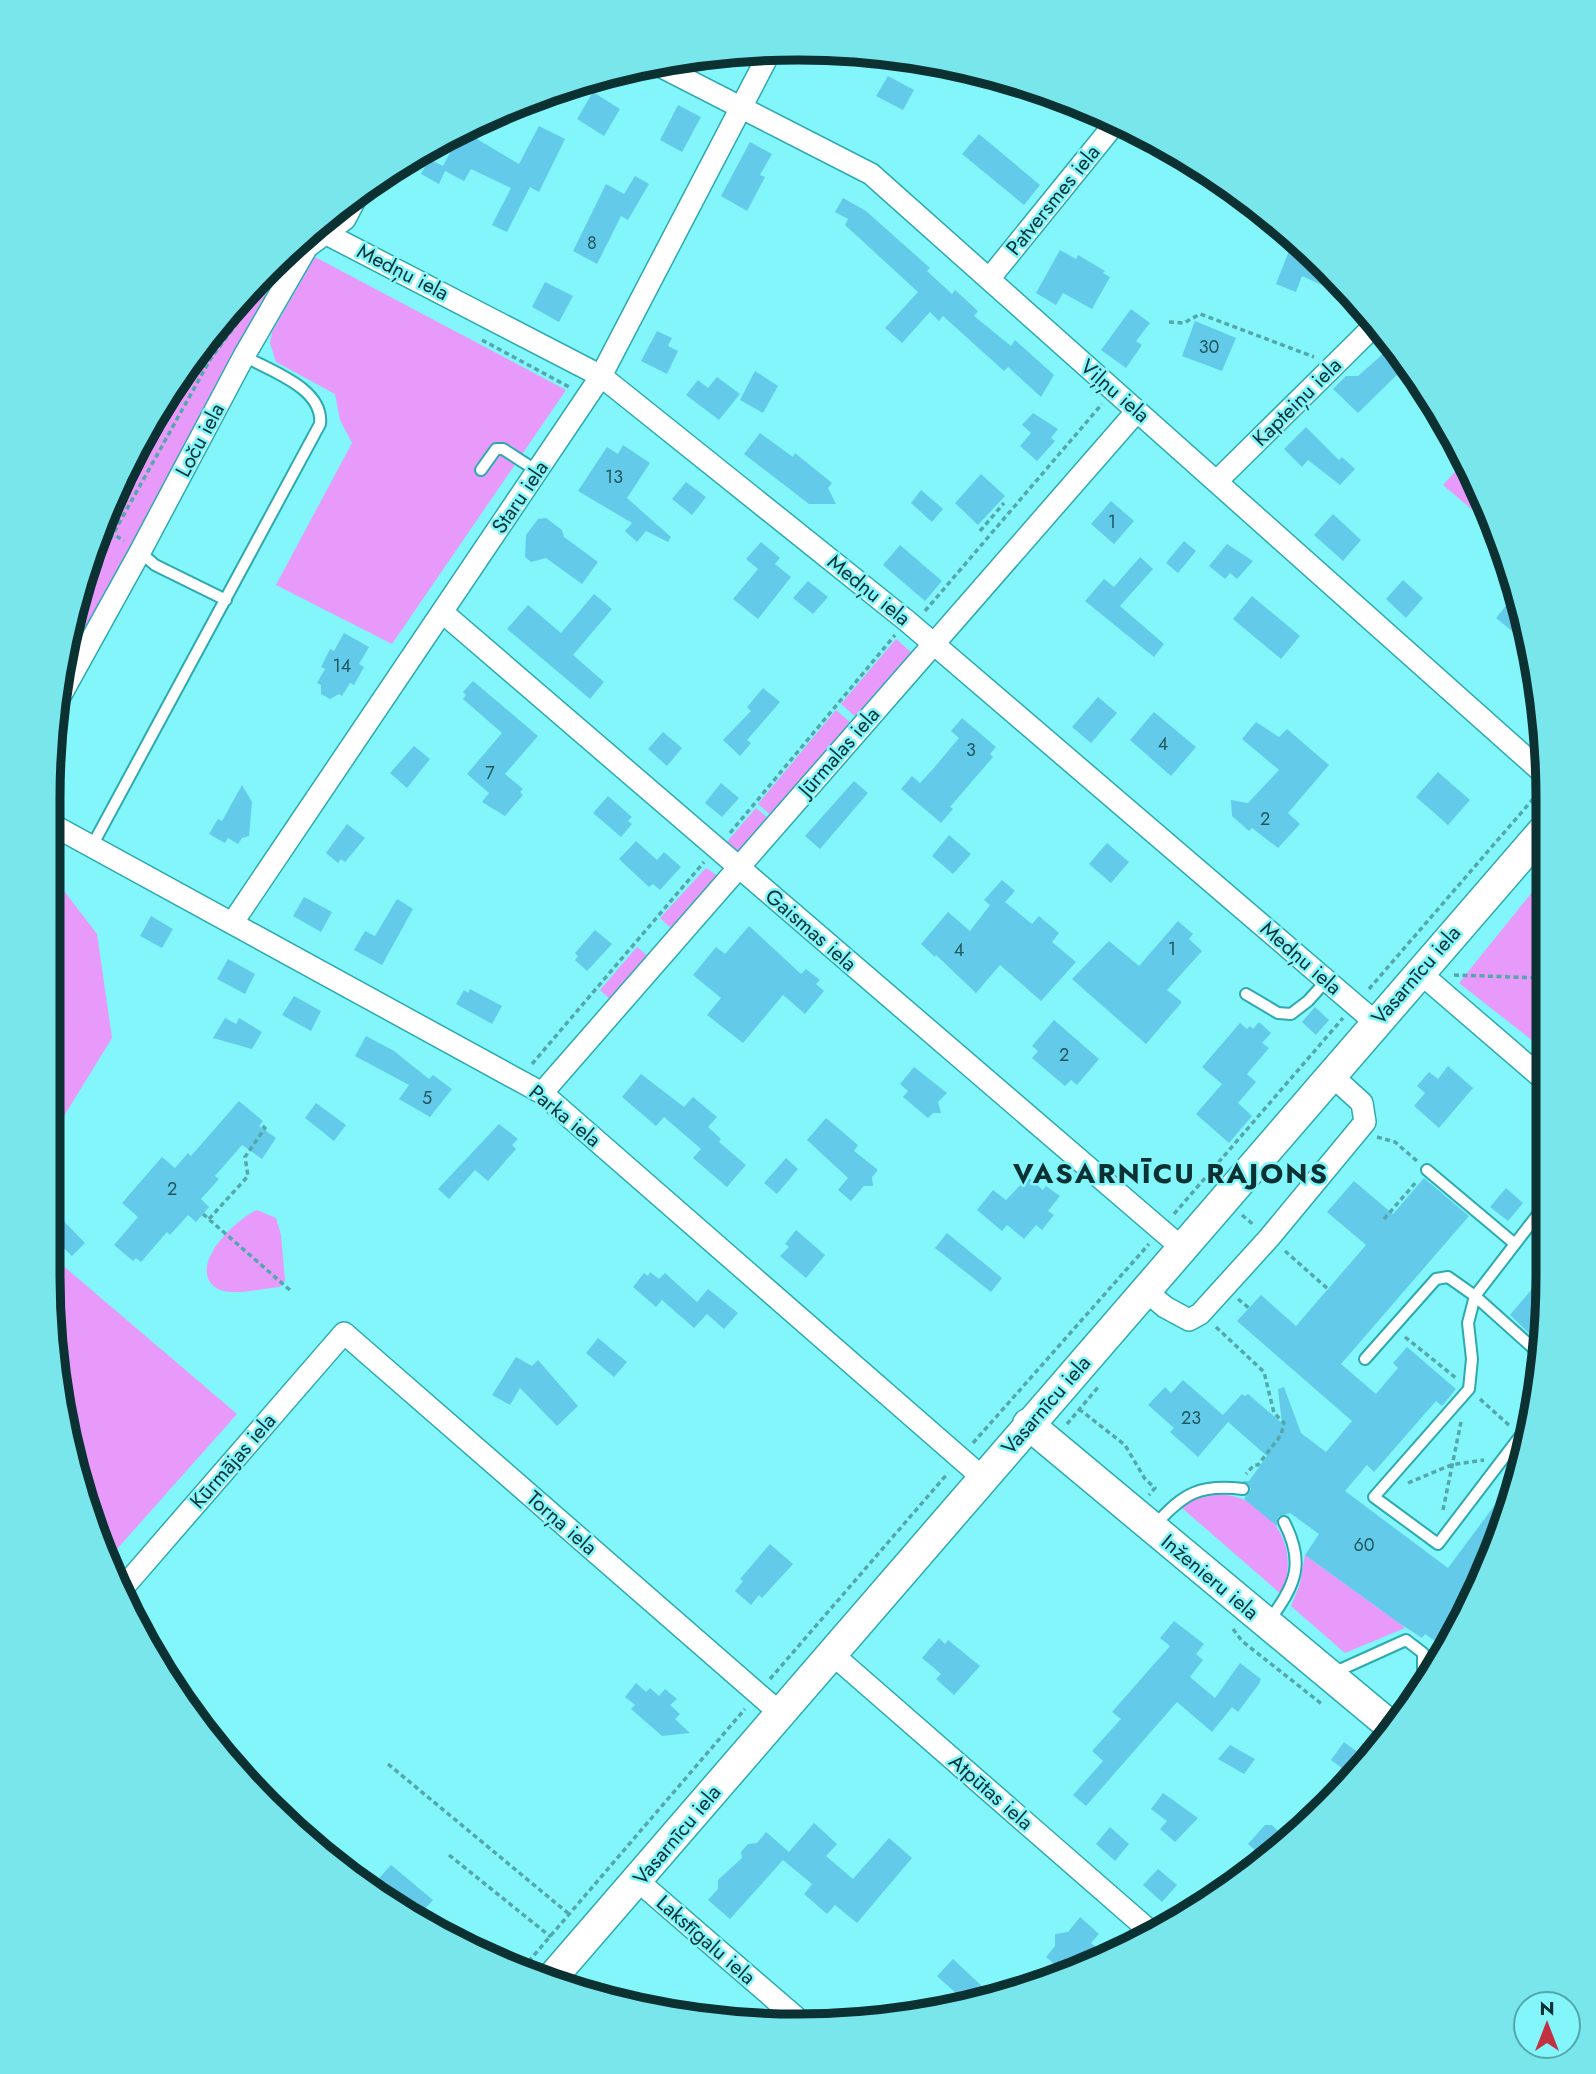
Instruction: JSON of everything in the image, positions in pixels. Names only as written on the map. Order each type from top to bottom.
[{"type":"street","name":"Staru iela","points":[[233,922],[601,376],[765,61]]},
{"type":"street","name":"Viļņu iela","points":[[670,71],[871,174],[1136,411],[1218,480],[1536,775]]},
{"type":"street","name":"Patversmes iela","points":[[989,279],[1110,129]]},
{"type":"street","name":"Loču iela","points":[[334,224],[345,219],[349,211]]},
{"type":"street","name":"Medņu iela","points":[[324,232],[601,376],[934,643],[1375,1022]]},
{"type":"street","name":"Loču iela","points":[[70,679],[141,552],[244,356],[308,246]]},
{"type":"street","name":"Kapteiņu iela","points":[[1218,480],[1369,331]]},
{"type":"street","name":"Jūrmalas iela","points":[[542,1093],[1136,411]]},
{"type":"street","name":"Gaismas iela","points":[[442,612],[1171,1239]]},
{"type":"street","name":"Parka iela","points":[[60,829],[542,1093],[984,1478]]},
{"type":"street","name":"Vasarnīcu iela","points":[[556,1973],[1145,1290],[1171,1239],[1330,1074],[1536,839]]},
{"type":"street","points":[[1419,972],[1536,1073]]},
{"type":"street","points":[[1145,1290],[1164,1307],[1189,1320],[1200,1314],[1269,1238],[1365,1122],[1362,1103],[1330,1074]]},
{"type":"street","name":"Kūrmājas iela","points":[[127,1583],[344,1333]]},
{"type":"street","name":"Torņa iela","points":[[344,1333],[780,1713]]},
{"type":"street","name":"Inženieru iela","points":[[1028,1424],[1386,1723]]},
{"type":"street","name":"Atpūtas iela","points":[[831,1653],[1146,1927]]},
{"type":"street","name":"Lakstīgalu iela","points":[[638,1881],[792,2014]]},
{"type":"lane","points":[[92,846],[320,424],[321,414],[309,394],[244,356]]},
{"type":"lane","points":[[481,470],[496,449],[503,449],[537,471]]},
{"type":"lane","points":[[141,552],[155,565],[226,600]]},
{"type":"lane","points":[[1247,994],[1278,1013],[1291,1014],[1308,1001],[1327,980]]},
{"type":"lane","points":[[1427,1170],[1516,1244]]},
{"type":"lane","points":[[1517,1443],[1438,1544],[1374,1497],[1469,1389],[1472,1359],[1468,1323],[1475,1296],[1536,1217]]},
{"type":"lane","points":[[1366,1359],[1436,1279],[1448,1277],[1475,1296],[1533,1348]]},
{"type":"lane","points":[[1152,1529],[1174,1504],[1192,1491],[1243,1485]]},
{"type":"lane","points":[[1266,1625],[1294,1584],[1297,1562],[1295,1542],[1284,1522]]},
{"type":"lane","points":[[1327,1676],[1406,1640],[1423,1653],[1423,1669]]},
{"type":"path","points":[[1169,322],[1184,323],[1200,314],[1313,356],[1328,371]]},
{"type":"path","points":[[102,552],[211,358],[228,332],[244,315]]},
{"type":"path","points":[[980,531],[1004,503]]},
{"type":"path","points":[[993,516],[1001,524]]},
{"type":"path","points":[[1376,981],[1536,788]]},
{"type":"path","points":[[531,1066],[708,857]]},
{"type":"path","points":[[1452,975],[1536,978]]},
{"type":"path","points":[[528,1963],[961,1458],[1171,1239],[1344,1017]]},
{"type":"path","points":[[209,1219],[248,1176],[245,1157],[265,1128],[260,1124]]},
{"type":"path","points":[[1370,1140],[1379,1137],[1395,1142],[1427,1170],[1384,1219]]},
{"type":"path","points":[[203,1214],[291,1291]]},
{"type":"path","points":[[1209,1320],[1264,1372],[1274,1413],[1284,1423],[1281,1435],[1243,1485]]},
{"type":"path","points":[[1393,1327],[1519,1433]]},
{"type":"path","points":[[1438,1544],[1451,1465],[1469,1389]]},
{"type":"path","points":[[1079,1409],[1125,1445],[1145,1479],[1155,1488]]},
{"type":"path","points":[[1374,1497],[1451,1465],[1479,1460],[1503,1460]]},
{"type":"path","points":[[388,1764],[569,1914]]},
{"type":"path","points":[[449,1855],[573,1954]]},
{"type":"shaded area","points":[[315,257],[566,390],[392,644],[276,585],[352,443],[340,420],[335,394],[276,362],[270,343],[272,332]]},
{"type":"shaded area","points":[[286,266],[77,642],[99,561],[116,515],[158,429],[212,348]]},
{"type":"shaded area","points":[[1458,468],[1481,517],[1443,485]]},
{"type":"shaded area","points":[[896,639],[912,653],[857,718],[841,704]]},
{"type":"shaded area","points":[[836,710],[851,723],[773,817],[758,804]]},
{"type":"shaded area","points":[[756,808],[768,818],[769,823],[743,851],[736,852],[725,844]]},
{"type":"shaded area","points":[[706,868],[718,876],[673,930],[660,918]]},
{"type":"shaded area","points":[[60,886],[97,934],[112,1038],[60,1122]]},
{"type":"shaded area","points":[[1536,887],[1536,1043],[1459,983]]},
{"type":"shaded area","points":[[637,947],[649,957],[612,1001],[600,990]]},
{"type":"shaded area","points":[[257,1210],[276,1218],[281,1235],[285,1281],[280,1287],[237,1292],[221,1290],[208,1278],[207,1267],[211,1255],[218,1243],[238,1222]]},
{"type":"shaded area","points":[[60,1263],[237,1414],[114,1553],[85,1467],[74,1420],[61,1324]]},
{"type":"shaded area","points":[[1219,1494],[1237,1497],[1253,1504],[1277,1528],[1288,1559],[1287,1576],[1281,1594],[1181,1507],[1195,1499]]},
{"type":"shaded area","points":[[1305,1555],[1405,1628],[1345,1653],[1291,1606],[1300,1584]]},
{"type":"building","points":[[888,76],[914,90],[903,110],[876,96]]},
{"type":"building","points":[[593,92],[620,109],[604,136],[577,119]]},
{"type":"building","points":[[678,105],[701,117],[682,152],[660,140]]},
{"type":"building","points":[[539,126],[565,139],[539,192],[530,187],[507,232],[492,225],[511,188],[471,169],[464,181],[445,171],[439,184],[421,174],[429,159],[443,166],[454,145],[472,136],[519,164]]},
{"type":"building","points":[[979,134],[1040,185],[1024,205],[962,154]]},
{"type":"building","points":[[750,142],[772,154],[760,175],[765,177],[747,211],[721,196]]},
{"type":"building","points":[[635,176],[649,184],[628,220],[621,216],[597,264],[573,251],[606,184],[624,194]]},
{"type":"building","points":[[843,198],[866,211],[930,268],[927,271],[952,294],[955,290],[978,311],[974,316],[1011,346],[1015,340],[1054,375],[1041,397],[1008,367],[1004,371],[943,316],[939,321],[930,312],[902,343],[885,328],[918,292],[845,225],[848,219],[835,212]]},
{"type":"building","points":[[1290,248],[1334,290],[1302,276],[1296,292],[1276,284]]},
{"type":"building","points":[[1060,250],[1076,259],[1078,255],[1105,271],[1103,273],[1110,277],[1092,309],[1063,293],[1056,305],[1036,293]]},
{"type":"building","points":[[545,282],[573,296],[559,322],[532,307]]},
{"type":"building","points":[[1131,309],[1150,323],[1136,341],[1142,345],[1126,368],[1101,350]]},
{"type":"building","points":[[1195,321],[1236,338],[1222,371],[1182,356]]},
{"type":"building","points":[[657,331],[672,338],[668,346],[678,351],[667,374],[641,361]]},
{"type":"building","points":[[1386,351],[1400,371],[1358,413],[1333,389],[1346,376],[1358,376]]},
{"type":"building","points":[[755,371],[778,386],[763,413],[740,400]]},
{"type":"building","points":[[717,377],[740,394],[719,420],[686,395],[698,380],[708,388]]},
{"type":"building","points":[[1033,413],[1058,429],[1051,438],[1055,441],[1037,461],[1020,446],[1031,433],[1022,425]]},
{"type":"building","points":[[1306,427],[1339,460],[1342,457],[1355,469],[1340,485],[1308,460],[1302,467],[1284,449]]},
{"type":"building","points":[[760,433],[793,457],[795,453],[832,483],[828,488],[836,504],[809,504],[744,454]]},
{"type":"building","points":[[623,445],[650,463],[627,498],[671,537],[668,542],[646,531],[637,542],[625,531],[632,523],[578,491],[607,447],[618,454]]},
{"type":"building","points":[[981,474],[1005,496],[978,525],[955,503]]},
{"type":"building","points":[[686,482],[706,497],[692,515],[672,499]]},
{"type":"building","points":[[921,490],[943,509],[932,522],[911,503]]},
{"type":"building","points":[[1111,501],[1134,521],[1114,544],[1091,524]]},
{"type":"building","points":[[1333,514],[1361,540],[1343,561],[1314,535]]},
{"type":"building","points":[[546,518],[562,530],[564,537],[598,562],[582,584],[546,558],[531,562],[525,557],[526,535],[538,519]]},
{"type":"building","points":[[1184,541],[1196,551],[1178,573],[1166,563]]},
{"type":"building","points":[[761,542],[780,558],[775,564],[791,577],[758,619],[733,599],[758,569],[746,559]]},
{"type":"building","points":[[1227,544],[1253,561],[1237,579],[1230,573],[1225,579],[1209,566]]},
{"type":"building","points":[[900,545],[942,581],[925,601],[883,565]]},
{"type":"building","points":[[1140,557],[1153,569],[1120,606],[1164,644],[1154,657],[1085,601],[1104,579],[1114,587]]},
{"type":"building","points":[[1403,580],[1423,598],[1406,618],[1386,599]]},
{"type":"building","points":[[808,581],[828,597],[813,614],[793,598]]},
{"type":"building","points":[[594,594],[612,609],[573,655],[604,682],[590,699],[507,629],[528,605],[561,633]]},
{"type":"building","points":[[1252,596],[1300,636],[1281,659],[1233,619]]},
{"type":"building","points":[[1509,602],[1518,636],[1496,618]]},
{"type":"building","points":[[344,633],[369,647],[359,664],[364,667],[354,685],[350,683],[342,696],[339,694],[330,699],[321,694],[321,685],[317,683],[325,669],[321,667],[330,649],[334,651]]},
{"type":"building","points":[[473,681],[538,736],[505,774],[523,789],[520,792],[523,795],[505,816],[482,802],[489,793],[467,774],[502,733],[463,699],[466,695],[463,692]]},
{"type":"building","points":[[763,688],[780,702],[747,740],[751,743],[740,756],[723,740],[751,711],[747,707]]},
{"type":"building","points":[[1098,697],[1117,713],[1091,743],[1072,727]]},
{"type":"building","points":[[1154,712],[1196,747],[1171,776],[1130,740]]},
{"type":"building","points":[[962,718],[996,747],[990,754],[993,757],[950,807],[953,809],[941,823],[901,789],[912,776],[920,783],[933,769],[959,738],[951,731]]},
{"type":"building","points":[[1256,722],[1279,737],[1287,729],[1329,765],[1288,813],[1300,824],[1278,848],[1252,828],[1249,831],[1232,816],[1231,800],[1248,803],[1279,770],[1242,739]]},
{"type":"building","points":[[663,732],[682,748],[667,766],[648,749]]},
{"type":"building","points":[[414,746],[430,759],[407,788],[390,773]]},
{"type":"building","points":[[1438,772],[1470,800],[1448,825],[1416,797]]},
{"type":"building","points":[[854,781],[868,793],[820,849],[805,836]]},
{"type":"building","points":[[721,783],[739,798],[722,817],[705,803]]},
{"type":"building","points":[[242,785],[252,802],[249,836],[242,838],[238,844],[228,838],[225,843],[209,834],[218,819],[222,821]]},
{"type":"building","points":[[608,796],[632,817],[628,821],[632,824],[621,837],[593,813]]},
{"type":"building","points":[[347,824],[365,838],[345,862],[341,859],[338,863],[326,853]]},
{"type":"building","points":[[949,835],[971,854],[953,874],[932,856]]},
{"type":"building","points":[[636,841],[657,860],[664,852],[681,867],[660,890],[653,884],[649,887],[619,859]]},
{"type":"building","points":[[1107,843],[1129,862],[1111,883],[1089,864]]},
{"type":"building","points":[[1002,880],[1015,891],[1005,902],[1032,924],[1039,916],[1059,933],[1052,942],[1076,962],[1041,1001],[1000,965],[976,993],[921,944],[948,912],[970,931],[990,905],[984,900]]},
{"type":"building","points":[[304,897],[332,912],[321,932],[293,916]]},
{"type":"building","points":[[397,899],[413,909],[382,965],[354,950],[365,931],[375,936]]},
{"type":"building","points":[[151,916],[173,929],[162,948],[140,936]]},
{"type":"building","points":[[1178,921],[1193,934],[1189,939],[1202,951],[1167,990],[1182,1002],[1146,1044],[1072,979],[1109,941],[1139,966]]},
{"type":"building","points":[[749,926],[801,974],[806,969],[820,980],[816,984],[824,991],[805,1014],[783,995],[743,1043],[707,1015],[721,998],[693,975],[716,947],[725,954]]},
{"type":"building","points":[[595,930],[612,944],[587,971],[575,960],[578,956],[575,953]]},
{"type":"building","points":[[228,959],[255,974],[245,994],[217,979]]},
{"type":"building","points":[[470,989],[502,1006],[492,1024],[456,1004],[464,990],[468,993]]},
{"type":"building","points":[[294,996],[321,1011],[311,1031],[282,1015]]},
{"type":"building","points":[[1315,1007],[1329,1020],[1316,1035],[1302,1022]]},
{"type":"building","points":[[225,1018],[236,1024],[239,1018],[262,1032],[252,1049],[213,1038]]},
{"type":"building","points":[[1054,1020],[1099,1059],[1077,1085],[1071,1080],[1065,1086],[1032,1058],[1038,1051],[1032,1046]]},
{"type":"building","points":[[1259,1022],[1271,1033],[1262,1043],[1269,1048],[1247,1074],[1256,1082],[1238,1103],[1252,1116],[1229,1143],[1196,1114],[1222,1084],[1202,1067],[1240,1023],[1247,1029],[1250,1026],[1253,1029]]},
{"type":"building","points":[[366,1036],[394,1051],[429,1079],[433,1075],[452,1089],[430,1117],[399,1099],[409,1085],[355,1056]]},
{"type":"building","points":[[1448,1066],[1473,1088],[1439,1128],[1414,1106],[1425,1093],[1417,1086],[1429,1072],[1438,1079]]},
{"type":"building","points":[[914,1067],[947,1093],[938,1102],[941,1113],[933,1113],[928,1118],[903,1097],[908,1091],[900,1084]]},
{"type":"building","points":[[641,1074],[684,1107],[693,1097],[717,1117],[708,1127],[721,1139],[719,1142],[746,1165],[727,1187],[693,1158],[701,1149],[664,1117],[656,1126],[622,1097]]},
{"type":"building","points":[[239,1101],[263,1121],[259,1126],[276,1138],[262,1159],[242,1145],[215,1176],[219,1179],[201,1199],[209,1207],[196,1222],[188,1215],[170,1235],[167,1232],[141,1262],[136,1258],[133,1261],[114,1245],[138,1217],[122,1203],[162,1157],[175,1168],[188,1153],[191,1156]]},
{"type":"building","points":[[316,1103],[346,1125],[334,1141],[305,1118]]},
{"type":"building","points":[[826,1118],[858,1145],[854,1151],[878,1170],[872,1177],[873,1186],[864,1186],[851,1201],[838,1190],[848,1178],[807,1140]]},
{"type":"building","points":[[499,1124],[518,1139],[512,1145],[516,1149],[488,1181],[475,1170],[449,1199],[438,1189]]},
{"type":"building","points":[[786,1158],[798,1169],[777,1194],[764,1183]]},
{"type":"building","points":[[1028,1177],[1043,1190],[1046,1186],[1060,1196],[1048,1211],[1054,1215],[1042,1230],[1036,1225],[1024,1239],[1007,1225],[1002,1231],[977,1210],[993,1190],[1006,1200]]},
{"type":"building","points":[[1424,1178],[1469,1216],[1341,1364],[1376,1394],[1398,1368],[1393,1363],[1407,1347],[1456,1389],[1442,1406],[1436,1401],[1374,1472],[1367,1465],[1345,1491],[1448,1568],[1503,1494],[1480,1559],[1439,1644],[1425,1634],[1422,1638],[1399,1623],[1305,1555],[1319,1534],[1290,1513],[1278,1517],[1277,1526],[1244,1499],[1251,1489],[1243,1481],[1249,1481],[1267,1456],[1228,1422],[1198,1457],[1170,1432],[1174,1428],[1148,1405],[1165,1387],[1171,1393],[1183,1380],[1223,1415],[1242,1394],[1248,1394],[1282,1423],[1278,1389],[1284,1387],[1301,1433],[1326,1452],[1352,1421],[1237,1321],[1261,1295],[1296,1326],[1366,1245],[1327,1212],[1354,1181],[1393,1214]]},
{"type":"building","points":[[1506,1188],[1523,1203],[1508,1221],[1490,1207]]},
{"type":"building","points":[[60,1217],[85,1243],[72,1256],[60,1244]]},
{"type":"building","points":[[796,1230],[825,1255],[806,1278],[780,1256],[789,1247],[785,1244]]},
{"type":"building","points":[[947,1233],[1002,1278],[991,1292],[935,1248]]},
{"type":"building","points":[[650,1272],[659,1279],[665,1273],[697,1302],[708,1289],[738,1313],[724,1329],[707,1314],[694,1328],[662,1300],[656,1307],[633,1287],[644,1273],[648,1276]]},
{"type":"building","points":[[1536,1284],[1534,1336],[1510,1315]]},
{"type":"building","points":[[598,1338],[627,1362],[614,1377],[586,1353]]},
{"type":"building","points":[[516,1357],[532,1366],[538,1360],[578,1406],[557,1426],[520,1388],[510,1405],[492,1395]]},
{"type":"building","points":[[770,1544],[793,1564],[762,1598],[759,1595],[751,1605],[735,1591],[743,1581],[740,1579]]},
{"type":"building","points":[[1174,1621],[1204,1644],[1196,1654],[1203,1660],[1190,1677],[1215,1698],[1240,1663],[1261,1679],[1259,1684],[1238,1712],[1232,1707],[1212,1732],[1177,1702],[1086,1806],[1073,1795],[1103,1761],[1092,1751],[1121,1719],[1112,1712],[1170,1646],[1160,1638]]},
{"type":"building","points":[[939,1638],[945,1644],[948,1640],[980,1666],[954,1695],[936,1679],[941,1674],[922,1658]]},
{"type":"building","points":[[636,1683],[646,1692],[650,1688],[659,1696],[665,1689],[677,1699],[670,1705],[680,1714],[675,1719],[690,1733],[662,1736],[631,1709],[635,1705],[625,1697]]},
{"type":"building","points":[[1344,1742],[1360,1754],[1346,1771],[1331,1760]]},
{"type":"building","points":[[1230,1745],[1255,1759],[1244,1774],[1218,1759]]},
{"type":"building","points":[[1163,1793],[1198,1818],[1175,1842],[1160,1829],[1167,1821],[1151,1809]]},
{"type":"building","points":[[814,1823],[837,1844],[826,1856],[853,1879],[889,1838],[912,1858],[857,1923],[835,1905],[827,1914],[804,1894],[812,1884],[783,1860],[730,1919],[708,1900],[718,1889],[718,1880],[742,1858],[741,1852],[748,1844],[757,1843],[766,1832],[789,1852]]},
{"type":"building","points":[[1265,1825],[1272,1825],[1281,1834],[1258,1853],[1248,1844]]},
{"type":"building","points":[[1110,1827],[1129,1844],[1115,1861],[1096,1844]]},
{"type":"building","points":[[391,1865],[433,1900],[422,1912],[376,1882]]},
{"type":"building","points":[[1158,1869],[1177,1885],[1162,1902],[1143,1885]]},
{"type":"building","points":[[1080,1917],[1099,1934],[1091,1943],[1099,1950],[1057,1967],[1046,1957],[1055,1946],[1055,1934],[1068,1932]]},
{"type":"building","points":[[953,1959],[985,1989],[959,1996],[937,1976]]},
{"type":"district","name":"VASARNĪCU RAJONS","points":[[1171,1173]]}]
